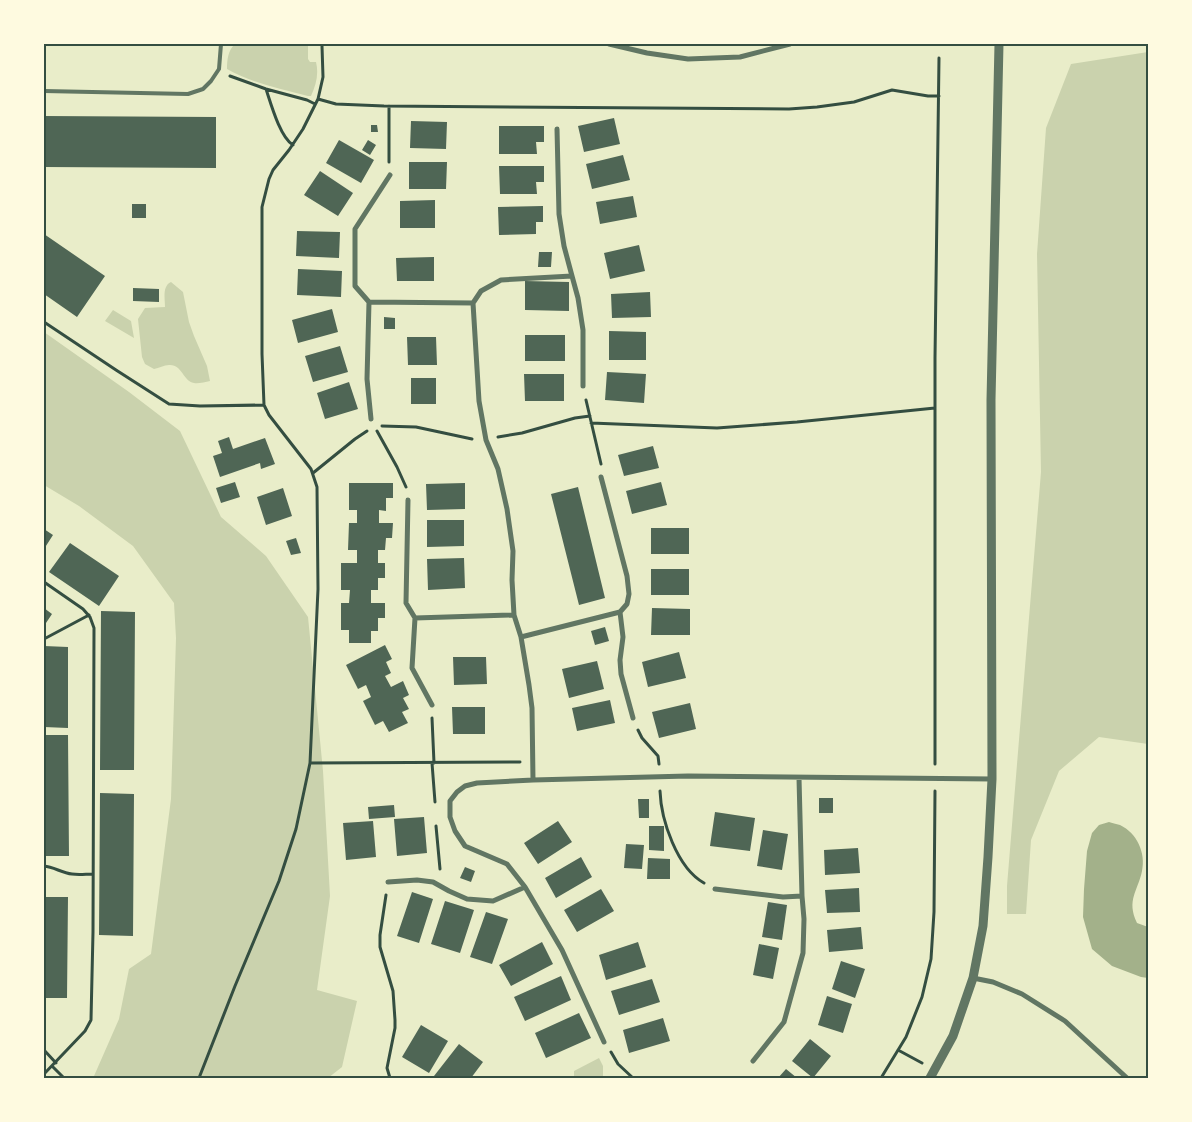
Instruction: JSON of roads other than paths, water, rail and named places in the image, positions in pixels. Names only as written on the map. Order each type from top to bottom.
[{"type":"street","points":[[609,44],[647,53],[688,59],[740,56],[790,44]]},
{"type":"street","points":[[930,1078],[953,1036],[974,978],[983,926],[992,779],[991,400],[998,44]]},
{"type":"street","points":[[557,129],[560,214],[564,246],[578,298],[582,330],[583,386]]},
{"type":"street","points":[[371,420],[367,379],[369,302],[355,286],[355,228],[390,175]]},
{"type":"street","points":[[533,780],[532,708],[521,637],[514,616],[512,551],[507,509],[498,469],[486,438],[479,401],[473,303],[481,290],[501,280],[572,276]]},
{"type":"street","points":[[369,302],[473,303]]},
{"type":"street","points":[[521,637],[620,612],[627,604],[629,594],[627,576],[601,477]]},
{"type":"street","points":[[408,500],[406,604],[415,618],[412,668],[432,705]]},
{"type":"street","points":[[620,612],[623,637],[620,674],[633,718]]},
{"type":"street","points":[[415,618],[514,616]]},
{"type":"street","points":[[604,1042],[562,950],[525,887],[507,864],[465,846],[455,831],[450,817],[450,801],[457,792],[466,786],[477,783],[688,776],[992,779]]},
{"type":"street","points":[[753,1061],[784,1022],[803,954],[804,919],[799,778]]},
{"type":"street","points":[[388,882],[417,880],[433,882],[449,892],[467,899],[493,902],[525,887]]},
{"type":"street","points":[[715,889],[783,897],[802,896]]},
{"type":"street","points":[[974,978],[993,982],[1022,994],[1066,1020],[1127,1078]]},
{"type":"lane","points":[[44,92],[188,94],[203,89],[219,69],[221,44]]}]
